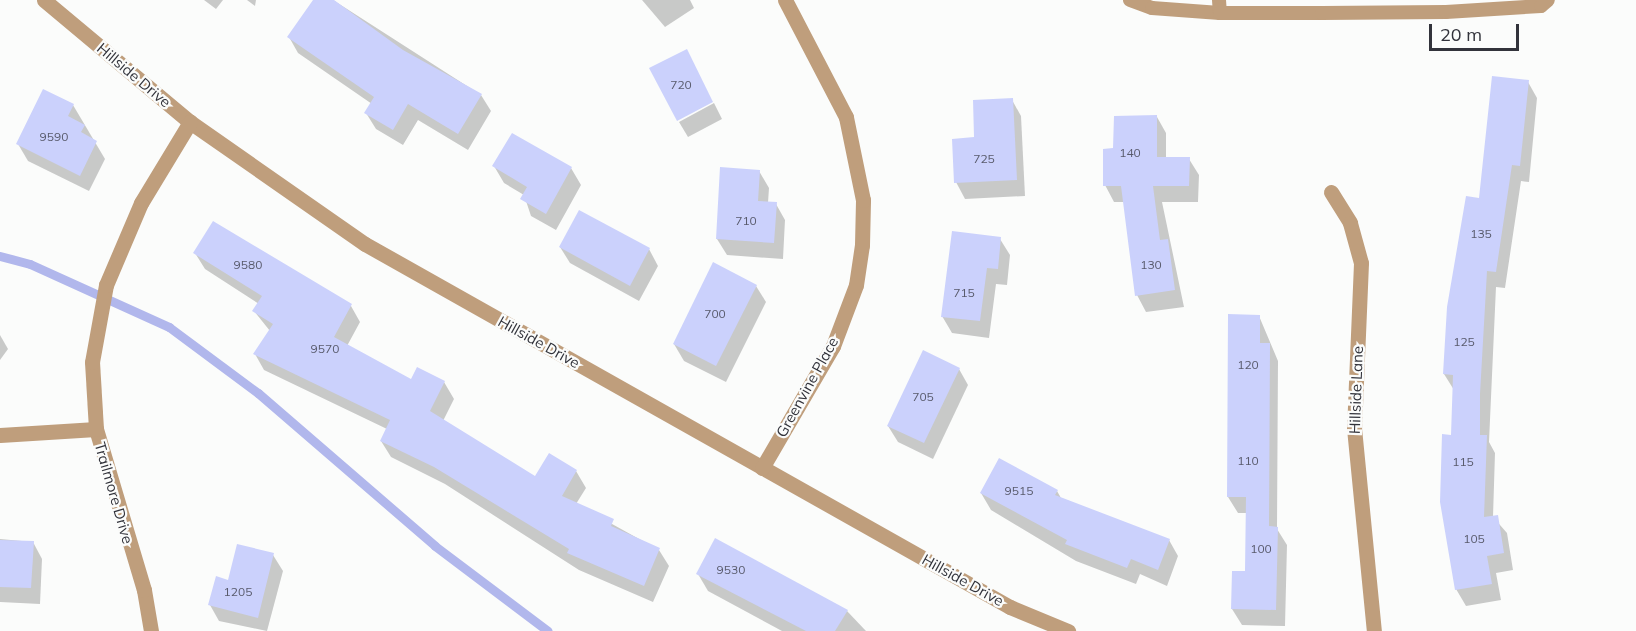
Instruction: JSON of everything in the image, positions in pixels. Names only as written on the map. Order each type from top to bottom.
[{"type":"street","name":"Hillside Drive","points":[[44,0],[190,122],[365,244],[1010,607],[1068,631]]},
{"type":"street","name":"Greenvine Place","points":[[762,468],[833,346],[856,285],[862,245],[863,200],[846,117],[785,0]]},
{"type":"street","name":"Trailmore Drive","points":[[151,631],[144,590],[96,429],[92,362],[106,285],[141,203],[190,122]]},
{"type":"street","name":"Hillside Lane","points":[[1332,192],[1350,223],[1361,263],[1353,428],[1374,631]]},
{"type":"street","points":[[0,435],[96,429]]},
{"type":"lane","points":[[1130,0],[1152,8],[1220,6],[1446,12],[1541,6],[1548,0]]},
{"type":"building","points":[[313,0],[334,0],[403,50],[482,94],[458,134],[408,104],[393,130],[364,113],[374,97],[287,37]]},
{"type":"building","points":[[687,49],[713,102],[677,121],[649,68]]},
{"type":"building","points":[[1492,76],[1529,80],[1520,166],[1512,165],[1496,272],[1487,271],[1480,394],[1480,435],[1487,435],[1484,517],[1498,515],[1504,553],[1487,556],[1492,584],[1455,590],[1440,502],[1442,434],[1451,435],[1453,375],[1443,374],[1447,307],[1466,196],[1479,198]]},
{"type":"building","points":[[43,89],[74,104],[68,116],[85,125],[81,132],[97,141],[80,176],[16,144]]},
{"type":"building","points":[[1013,98],[1017,180],[954,183],[952,139],[974,137],[973,100]]},
{"type":"building","points":[[1157,115],[1157,157],[1190,157],[1189,186],[1153,186],[1160,240],[1168,239],[1175,290],[1135,296],[1121,186],[1103,186],[1103,149],[1113,148],[1114,116]]},
{"type":"building","points":[[512,133],[572,167],[546,214],[520,199],[527,187],[492,166]]},
{"type":"building","points":[[720,167],[760,170],[758,201],[777,202],[774,243],[716,239]]},
{"type":"building","points":[[579,210],[650,248],[630,286],[559,247]]},
{"type":"building","points":[[213,221],[352,304],[334,337],[411,379],[417,367],[445,381],[430,411],[535,476],[549,453],[577,470],[562,496],[614,519],[611,526],[660,548],[644,586],[567,553],[569,549],[434,467],[380,441],[390,420],[253,354],[273,324],[252,311],[262,296],[193,253]]},
{"type":"building","points":[[952,231],[1001,237],[998,269],[987,268],[980,321],[941,317]]},
{"type":"building","points":[[713,262],[757,285],[716,366],[673,344]]},
{"type":"building","points":[[1228,314],[1260,315],[1260,343],[1270,343],[1269,526],[1278,527],[1276,610],[1231,609],[1232,571],[1245,571],[1246,497],[1227,497]]},
{"type":"building","points":[[923,350],[960,368],[924,443],[887,426]]},
{"type":"building","points":[[999,458],[1058,490],[1055,495],[1170,539],[1158,570],[1131,559],[1127,568],[1065,544],[1067,540],[980,493]]},
{"type":"building","points":[[715,538],[848,610],[835,631],[806,631],[696,574]]},
{"type":"building","points":[[0,540],[34,541],[31,588],[0,587]]},
{"type":"building","points":[[237,544],[274,553],[258,618],[208,605],[216,576],[228,580]]},
{"type":"waterway","points":[[0,256],[30,264],[169,327],[258,393],[435,546],[548,631]]}]
